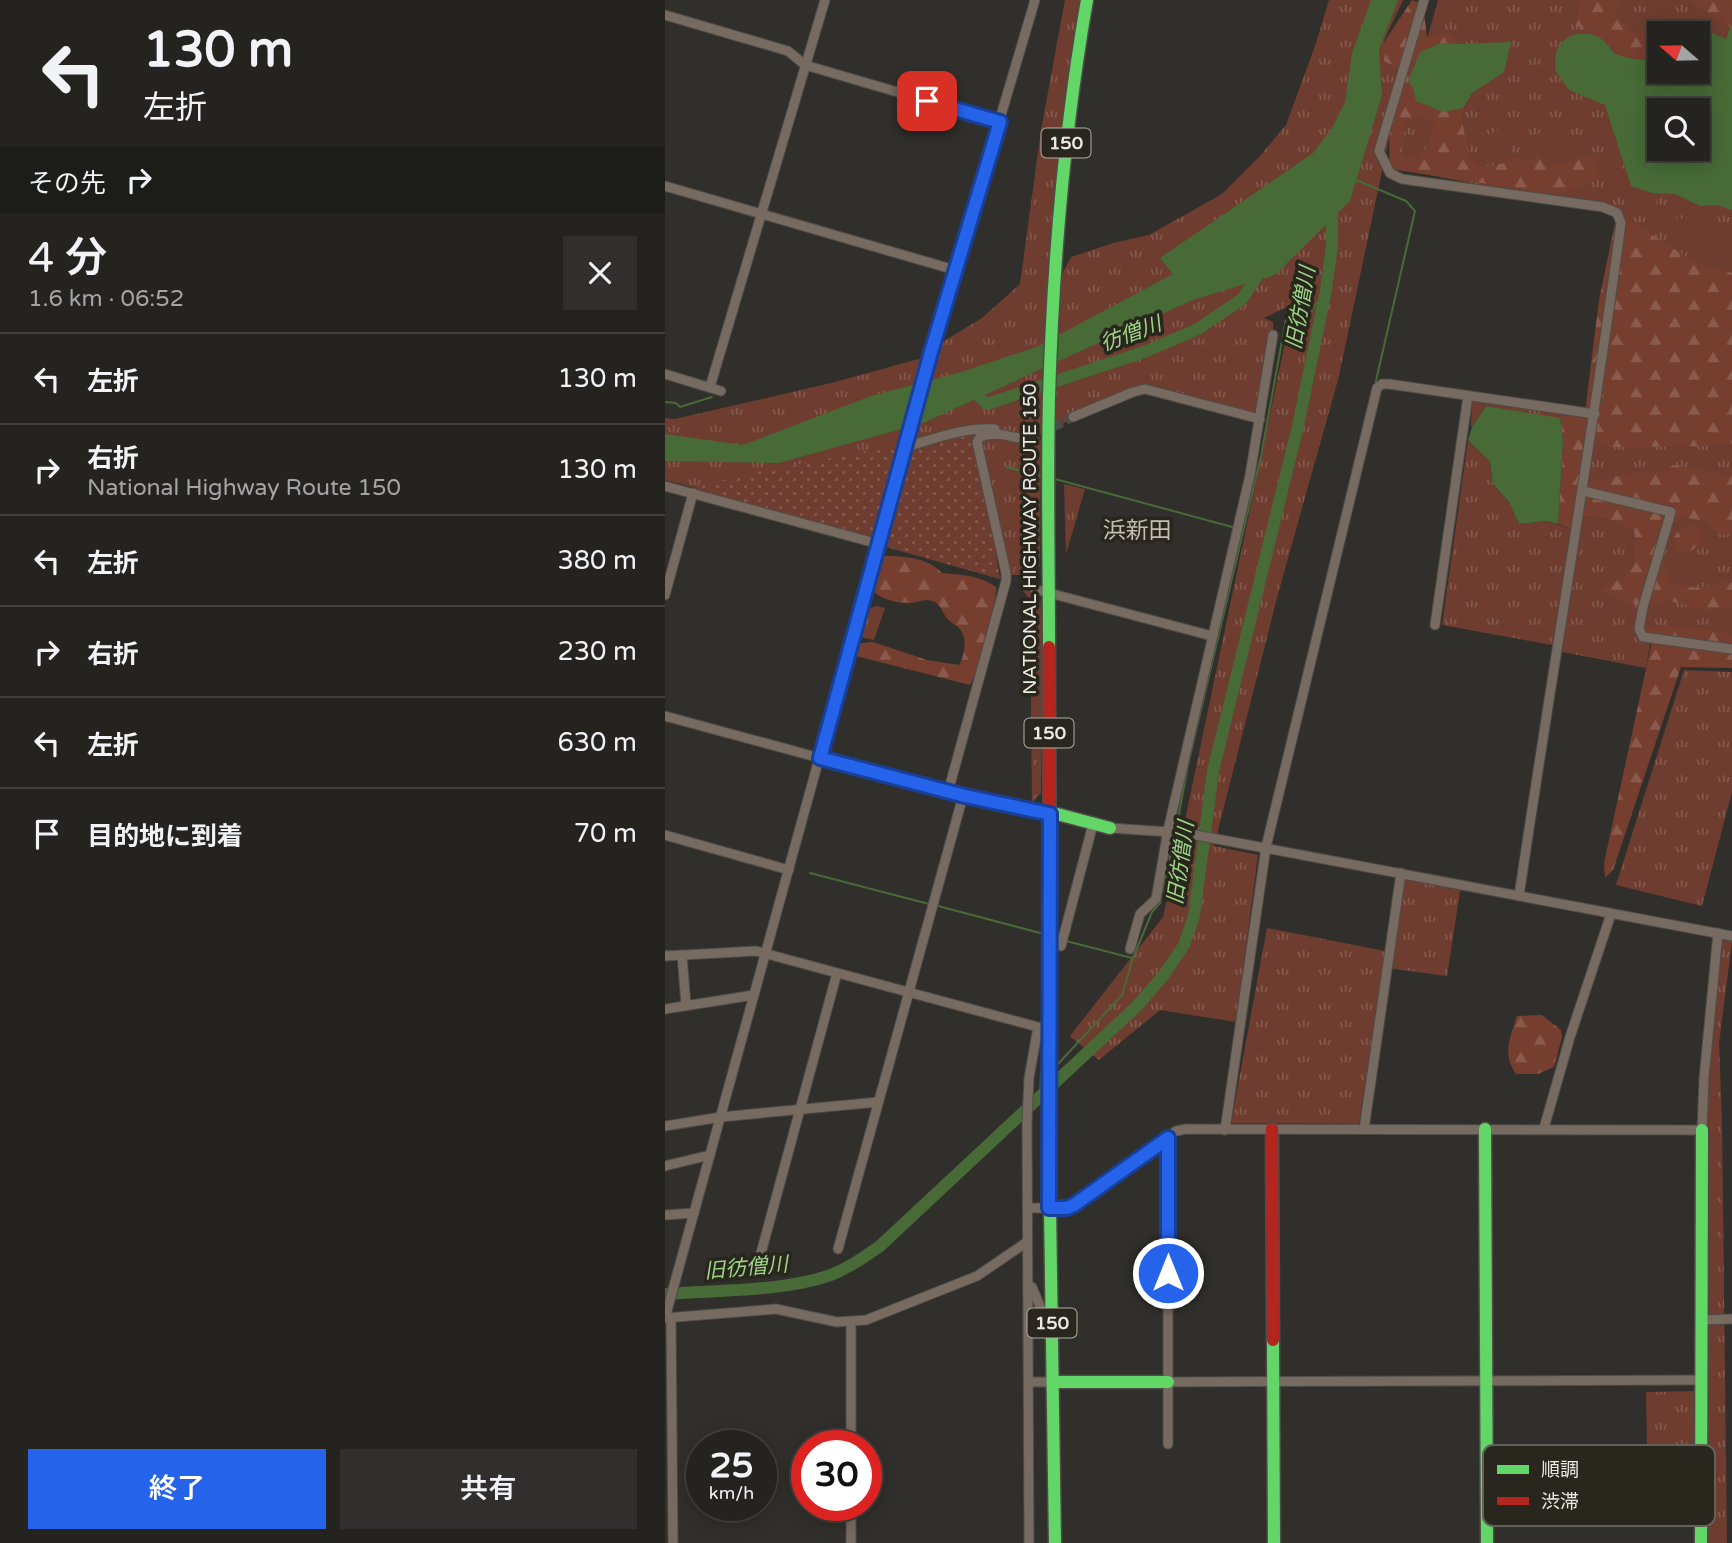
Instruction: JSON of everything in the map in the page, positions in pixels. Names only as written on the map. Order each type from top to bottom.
[{"type":"main road","name":"NATIONAL HIGHWAY ROUTE 150","points":[[1055,1543],[1049,1208],[1049,397],[1053,287],[1068,130],[1087,0]]},
{"type":"main road","points":[[820,758],[963,796],[1061,815],[1110,828]]},
{"type":"main road","points":[[1272,1129],[1274,1543]]},
{"type":"main road","points":[[1485,1129],[1486,1445]]},
{"type":"main road","points":[[1702,1130],[1702,1445]]},
{"type":"main road","points":[[1053,1382],[1168,1382]]},
{"type":"street","points":[[710,387],[825,0]]},
{"type":"street","points":[[673,1543],[669,1483],[667,1318],[931,352],[1035,0]]},
{"type":"street","points":[[1424,0],[1379,151],[1390,173],[1402,179],[1603,207],[1620,216],[1621,223],[1595,414],[1556,646],[1519,896]]},
{"type":"street","points":[[665,15],[788,51],[805,65],[1000,122]]},
{"type":"street","points":[[665,186],[955,270]]},
{"type":"street","points":[[1130,949],[1140,914],[1156,899],[1168,830],[1249,475],[1273,335]]},
{"type":"street","points":[[665,374],[721,391]]},
{"type":"street","points":[[1225,1130],[1266,847],[1377,388],[1382,384],[1389,384],[1595,414]]},
{"type":"street","points":[[1073,417],[1133,391],[1145,389],[1260,419]]},
{"type":"street","points":[[1435,625],[1468,396]]},
{"type":"street","points":[[905,447],[983,429],[1017,430],[1026,439],[1014,435],[990,434],[980,437],[977,442],[1006,581],[948,792]]},
{"type":"street","points":[[665,486],[879,544]]},
{"type":"street","points":[[1583,491],[1671,512],[1643,607],[1639,629],[1643,637],[1732,649]]},
{"type":"street","points":[[665,595],[693,494]]},
{"type":"street","points":[[1034,589],[1212,636]]},
{"type":"street","points":[[665,716],[820,758]]},
{"type":"street","points":[[838,1249],[963,796]]},
{"type":"street","points":[[1061,946],[1093,824]]},
{"type":"street","points":[[1110,828],[1127,831],[1168,830],[1266,847],[1732,936]]},
{"type":"street","points":[[665,835],[789,870]]},
{"type":"street","points":[[1364,1129],[1401,873]]},
{"type":"street","points":[[1543,1128],[1611,914]]},
{"type":"street","points":[[1027,1208],[1067,1208],[1074,1205],[1176,1131],[1186,1129],[1702,1130],[1704,1078],[1718,933]]},
{"type":"street","points":[[665,956],[756,951],[1038,1027],[1027,1121],[1030,1543]]},
{"type":"street","points":[[682,955],[686,1005]]},
{"type":"street","points":[[758,1265],[838,973]]},
{"type":"street","points":[[665,1009],[754,995]]},
{"type":"street","points":[[665,1125],[721,1116],[878,1102]]},
{"type":"street","points":[[1168,1138],[1168,1444]]},
{"type":"street","points":[[665,1166],[711,1155]]},
{"type":"street","points":[[665,1215],[694,1213]]},
{"type":"street","points":[[667,1318],[776,1309],[826,1320],[851,1322],[882,1314],[978,1276],[1027,1242]]},
{"type":"street","points":[[1028,1269],[1035,1297],[1052,1334]]},
{"type":"street","points":[[1702,1320],[1732,1319]]},
{"type":"street","points":[[851,1322],[851,1430]]},
{"type":"street","points":[[1168,1382],[1702,1380]]},
{"type":"street","points":[[1029,1382],[1053,1382]]},
{"type":"street","points":[[851,1521],[851,1543]]},
{"type":"green space","points":[[1065,0],[1082,0],[1061,276],[1071,257],[1149,235],[1222,194],[1260,156],[1286,125],[1329,0],[1403,0],[1382,45],[1397,66],[1390,133],[1339,376],[1278,594],[1214,846],[1258,855],[1236,1022],[1160,1010],[1099,1060],[1070,1036],[1163,917],[1293,304],[1264,318],[1273,322],[1273,335],[1257,414],[1145,384],[1033,438],[1041,440],[1040,566],[1027,574],[1006,576],[980,439],[746,501],[665,480],[665,418],[675,419],[831,383],[937,354],[944,341],[982,318],[1020,284],[1041,130]]},
{"type":"green space","points":[[1412,0],[1423,4],[1427,37],[1449,34],[1460,44],[1441,43],[1408,81],[1443,111],[1463,108],[1462,121],[1469,156],[1481,167],[1505,163],[1514,156],[1527,161],[1539,156],[1544,165],[1572,162],[1590,152],[1600,170],[1596,179],[1560,195],[1390,169],[1389,144],[1397,67],[1384,61],[1382,45]],"holes":[[[1418,118],[1434,120],[1430,143],[1417,157],[1401,156],[1406,121]]]},
{"type":"green space","points":[[1438,0],[1732,0],[1732,648],[1640,630],[1651,639],[1646,668],[1562,652],[1579,516],[1605,519],[1635,532],[1632,570],[1643,607],[1661,520],[1581,505],[1617,213],[1391,167]]},
{"type":"green space","points":[[1580,0],[1620,0],[1615,16],[1629,31],[1640,34],[1647,30],[1647,58],[1624,57],[1577,26]]},
{"type":"green space","points":[[1691,0],[1732,0],[1730,27],[1695,4]]},
{"type":"green space","points":[[1547,126],[1555,129],[1563,140],[1561,154],[1549,163],[1539,155],[1537,144],[1537,135]]},
{"type":"green space","points":[[1502,129],[1514,133],[1513,144],[1511,152],[1495,161],[1488,156],[1485,140],[1489,134]]},
{"type":"green space","points":[[1619,156],[1628,187],[1655,199],[1661,213],[1668,219],[1712,216],[1723,236],[1732,239],[1732,264],[1674,231],[1651,226],[1637,202],[1620,191],[1608,166]]},
{"type":"green space","points":[[1617,213],[1695,262],[1732,273],[1732,443],[1718,446],[1590,445],[1572,529],[1558,524],[1563,440],[1560,418],[1585,412],[1599,300]]},
{"type":"green space","points":[[1472,399],[1585,413],[1564,420],[1486,406],[1472,427]]},
{"type":"green space","points":[[976,430],[1000,579],[733,504],[694,488],[742,475]]},
{"type":"green space","points":[[1468,440],[1490,462],[1493,484],[1509,502],[1519,524],[1546,521],[1572,529],[1552,645],[1442,625]]},
{"type":"green space","points":[[1673,465],[1732,476],[1732,534],[1720,535],[1707,521],[1681,517],[1665,533],[1664,561],[1671,582],[1696,587],[1720,582],[1732,583],[1732,608],[1706,610],[1666,600],[1643,607],[1601,592],[1632,569],[1635,532],[1605,519],[1579,516],[1584,483],[1639,472],[1662,472]]},
{"type":"green space","points":[[1064,484],[1085,489],[1066,554]]},
{"type":"green space","points":[[1692,524],[1700,527],[1704,535],[1695,548],[1681,552],[1675,547],[1674,537]]},
{"type":"green space","points":[[1693,554],[1705,559],[1708,564],[1702,580],[1682,579],[1673,569],[1672,563],[1680,556]]},
{"type":"green space","points":[[884,556],[916,559],[930,564],[942,573],[977,578],[996,587],[989,638],[970,685],[856,656],[856,644],[873,642],[927,660],[959,665],[962,658],[964,636],[937,604],[927,600],[896,602],[874,592],[880,559]]},
{"type":"green space","points":[[1021,588],[1040,596],[1043,639],[1041,793],[1032,802],[1030,600]]},
{"type":"green space","points":[[876,606],[885,608],[874,640],[864,638],[861,635],[864,617],[868,610]]},
{"type":"green space","points":[[1664,625],[1732,634],[1732,645],[1651,639],[1643,626]]},
{"type":"green space","points":[[1652,641],[1732,649],[1732,668],[1681,667],[1613,870],[1605,878],[1604,863]]},
{"type":"green space","points":[[1684,670],[1732,672],[1732,792],[1702,906],[1616,885]]},
{"type":"green space","points":[[1401,873],[1461,885],[1447,976],[1387,968]]},
{"type":"green space","points":[[1267,928],[1385,951],[1359,1124],[1231,1123]]},
{"type":"green space","points":[[1721,940],[1732,941],[1719,1044],[1727,1543],[1708,1543],[1708,1526],[1715,1526],[1715,1445],[1708,1445],[1703,1113]]},
{"type":"green space","points":[[1542,1015],[1561,1030],[1562,1037],[1554,1067],[1538,1074],[1516,1074],[1508,1053],[1517,1016]]},
{"type":"green space","points":[[1696,1391],[1697,1445],[1647,1445],[1646,1392]]},
{"type":"shaded area","points":[[1371,0],[1398,0],[1379,50],[1382,95],[1350,201],[1275,275],[1195,299],[923,423],[779,463],[665,461],[665,434],[743,445],[871,396],[958,373],[1036,347],[1173,274],[1160,258],[1313,153],[1332,128],[1345,102],[1352,53]]},
{"type":"shaded area","points":[[1732,23],[1732,210],[1716,205],[1700,206],[1675,194],[1652,193],[1631,186],[1605,105],[1569,90],[1555,70],[1559,46],[1570,36],[1584,33],[1599,37],[1621,56],[1647,60],[1647,84],[1710,84],[1710,32],[1726,39]]},
{"type":"shaded area","points":[[1511,42],[1504,72],[1472,93],[1463,108],[1443,112],[1416,101],[1408,81],[1420,52],[1441,43]]},
{"type":"shaded area","points":[[1486,406],[1560,418],[1563,440],[1558,524],[1546,521],[1519,524],[1509,502],[1493,484],[1490,462],[1468,440],[1472,427]]},
{"type":"waterway","points":[[1356,180],[1406,201],[1415,211],[1375,385]]},
{"type":"waterway","name":"旧彷僧川","points":[[665,1294],[789,1285],[828,1276],[867,1255],[880,1246],[1137,1006],[1163,976],[1184,945],[1194,916],[1213,771],[1298,426],[1326,290],[1332,245],[1332,202]]},
{"type":"waterway","name":"彷僧川","points":[[969,387],[987,404],[1144,352],[1198,329],[1242,299],[1263,267]]},
{"type":"waterway","points":[[1176,830],[1188,765],[1261,456],[1286,319],[1308,316],[1326,290]]},
{"type":"waterway","points":[[665,402],[676,403],[680,407],[712,397]]},
{"type":"waterway","points":[[1006,467],[1043,476]]},
{"type":"waterway","points":[[1055,479],[1236,528]]},
{"type":"waterway","points":[[1058,1064],[1122,995],[1133,958],[1152,912],[1160,903],[1175,835]]},
{"type":"waterway","points":[[810,873],[929,904]]},
{"type":"waterway","points":[[938,906],[1044,934]]},
{"type":"waterway","points":[[1066,941],[1132,958]]},
{"type":"waterway","points":[[665,951],[675,951]]},
{"type":"waterway","points":[[1040,1097],[1041,1072],[1044,1071]]},
{"type":"tunnel","points":[[1030,439],[1073,417]]},
{"type":"traffic: fast","points":[[1049,647],[1048,428],[1053,297],[1066,148],[1087,0]]},
{"type":"traffic: fast","points":[[820,758],[965,796],[1061,815],[1110,828]]},
{"type":"traffic: fast","points":[[1050,964],[1050,1208],[1055,1543]]},
{"type":"traffic: fast","points":[[1485,1129],[1487,1445]]},
{"type":"traffic: fast","points":[[1701,1445],[1702,1130]]},
{"type":"traffic: fast","points":[[1273,1340],[1274,1543]]},
{"type":"traffic: fast","points":[[1053,1382],[1168,1382]]},
{"type":"traffic: fast","points":[[1487,1526],[1487,1543]]},
{"type":"traffic: fast","points":[[1701,1526],[1701,1543]]},
{"type":"traffic: jam","points":[[1049,647],[1050,964]]},
{"type":"traffic: jam","points":[[1272,1129],[1273,1340]]},
{"type":"district","name":"浜新田","points":[[1137,531]]},
{"type":"route","points":[[927,101],[1000,122],[931,352],[820,758],[1001,805],[1050,814],[1049,1208],[1067,1208],[1074,1205],[1168,1138],[1168,1273]]}]
